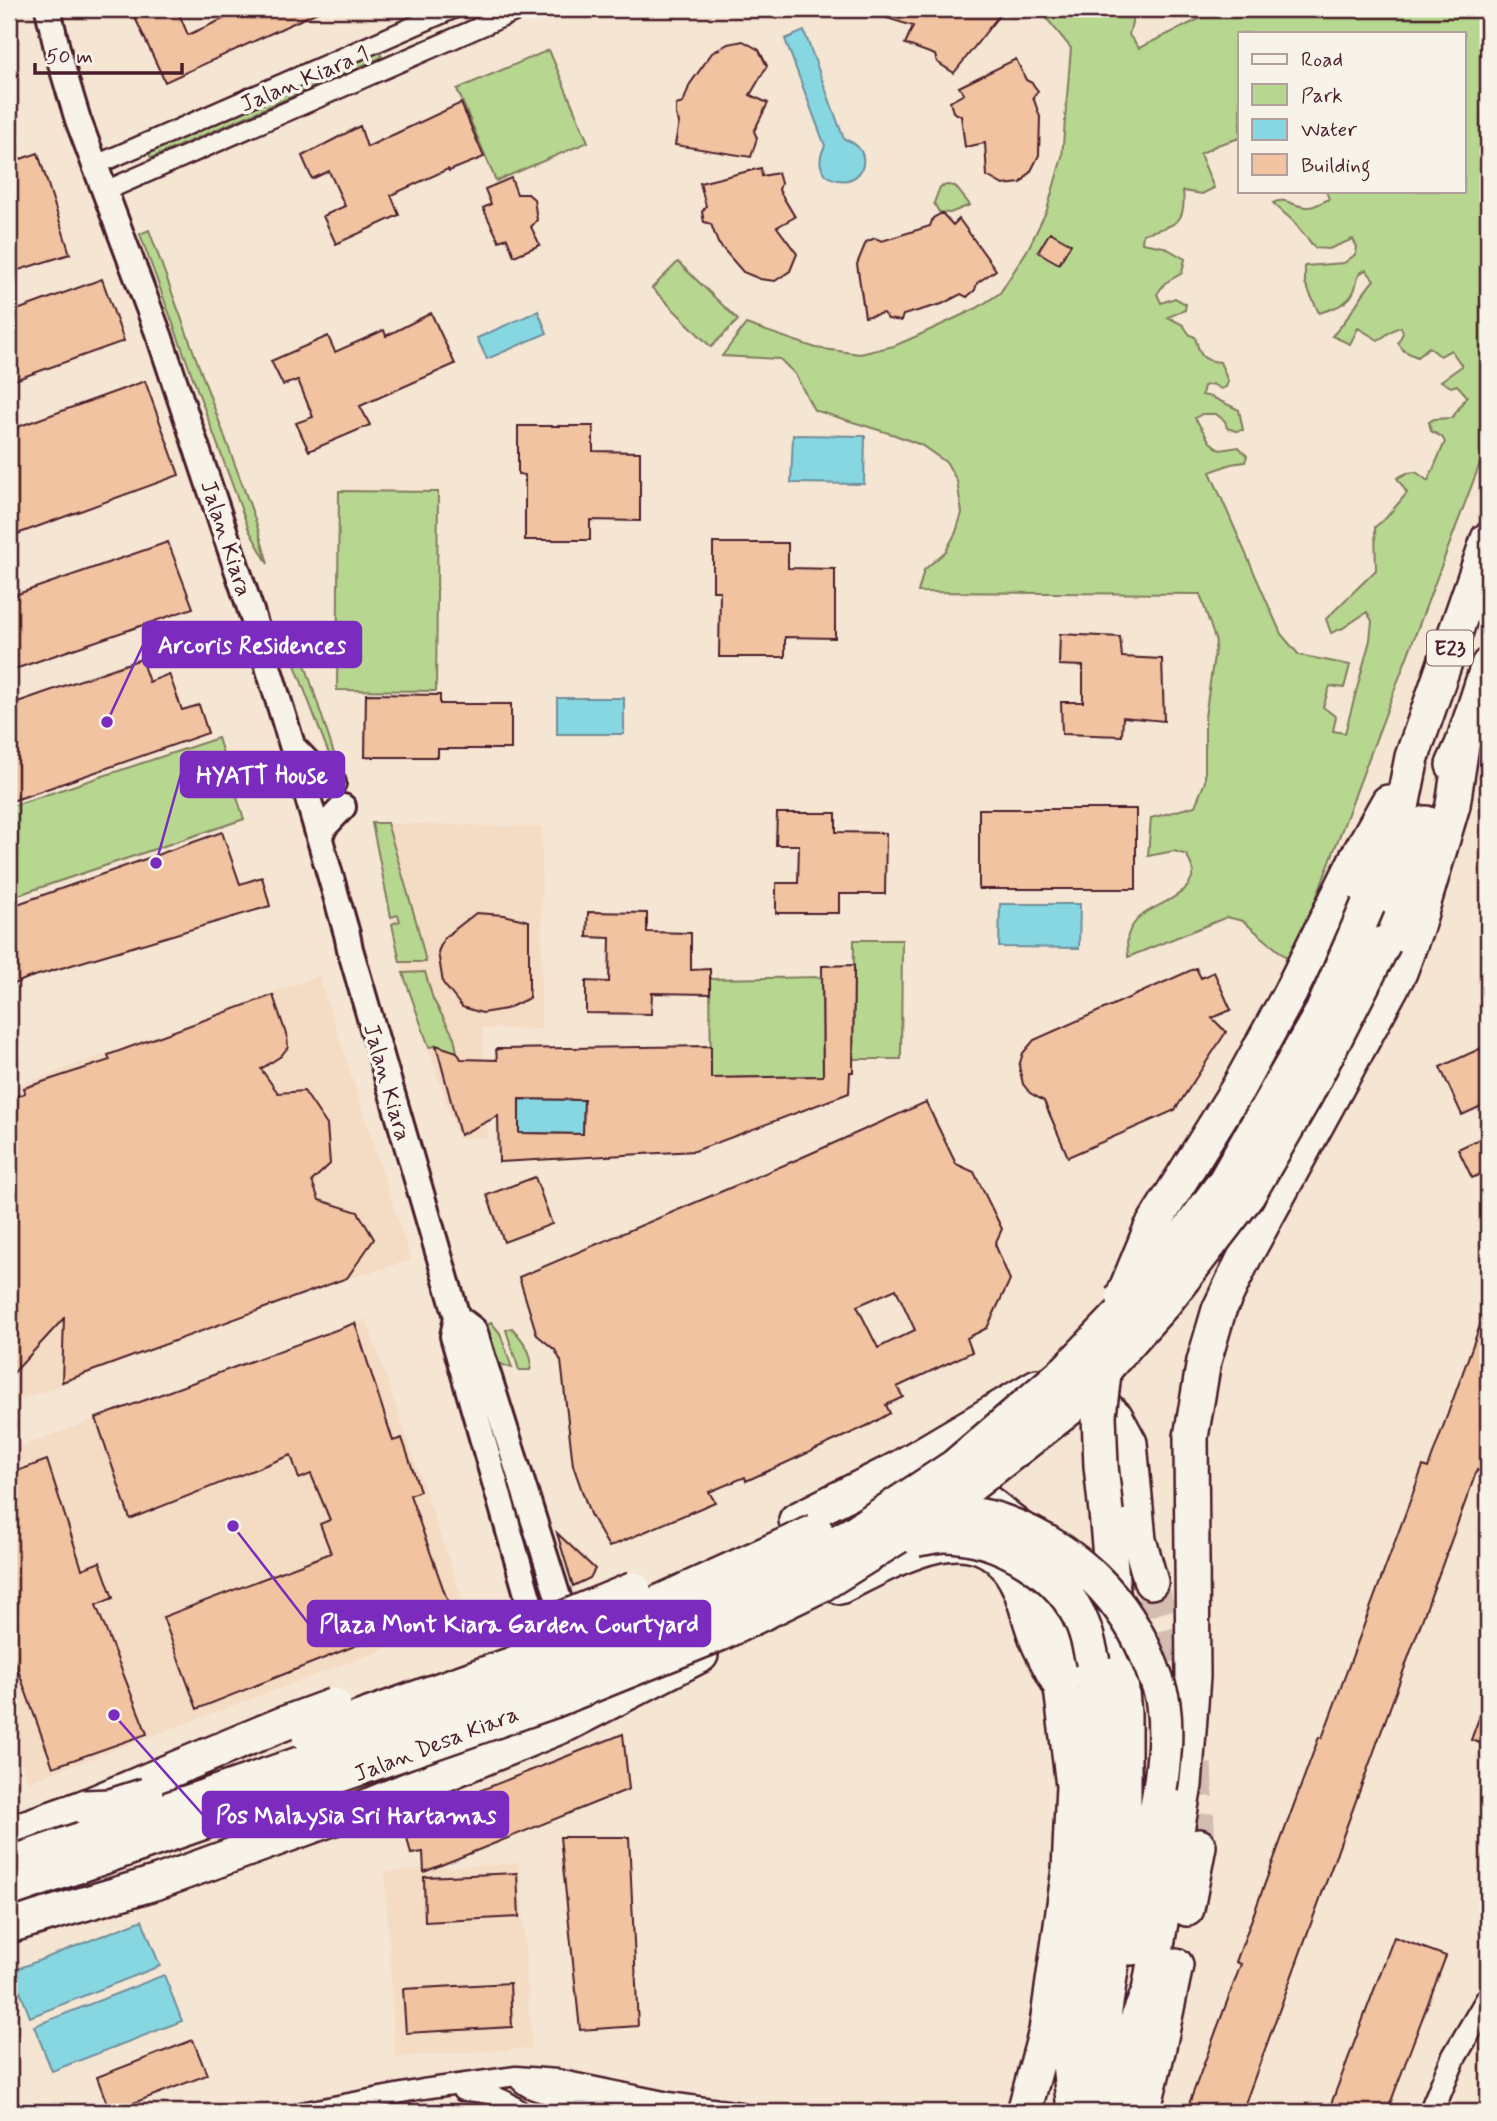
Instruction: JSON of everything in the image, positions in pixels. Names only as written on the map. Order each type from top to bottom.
[{"type":"highway","name":"E23","points":[[1412,757],[1488,539]]},
{"type":"highway","name":"E23","points":[[1462,745],[1488,664]]},
{"type":"highway","points":[[1110,2112],[1124,2052],[1149,1991],[1185,1785],[1193,1676],[1191,1437],[1204,1361],[1219,1310],[1244,1258],[1400,972],[1417,926],[1453,805],[1462,745]]},
{"type":"highway","points":[[9,1890],[553,1701],[722,1633],[821,1585],[907,1531],[965,1490],[1070,1408],[1166,1301],[1248,1195],[1306,1095],[1384,943],[1429,812],[1462,745]]},
{"type":"highway","points":[[562,1683],[753,1588],[852,1534],[955,1466],[1067,1370],[1137,1297],[1225,1181],[1322,1012],[1368,905],[1401,812],[1412,757]]},
{"type":"highway","points":[[1075,2112],[1099,2051],[1112,1963],[1124,1837],[1124,1714],[1101,1466],[1099,1415],[1107,1351],[1124,1291],[1152,1228],[1238,1088],[1290,993],[1357,857],[1412,757]]},
{"type":"highway","points":[[9,1833],[84,1807],[285,1723],[487,1650],[796,1520],[897,1469],[1042,1383],[1060,1381],[1088,1392],[1115,1418],[1130,1443],[1139,1540],[1151,1582]]},
{"type":"highway","points":[[9,1925],[158,1882],[365,1807],[562,1683],[677,1615],[872,1507],[922,1472],[993,1410]]},
{"type":"highway","points":[[9,1864],[641,1657],[860,1539],[911,1502],[932,1493],[953,1492],[985,1500],[1013,1522],[1029,1544],[1047,1582],[1063,1640],[1061,1688],[1073,1786],[1069,1870],[1046,2031],[1024,2112]]},
{"type":"highway","points":[[84,1807],[111,1806],[137,1798],[518,1662],[600,1629],[837,1521],[870,1514],[915,1510],[969,1514],[999,1520],[1063,1551],[1090,1572],[1122,1609],[1147,1656],[1163,1701],[1166,1747],[1143,1895],[1126,1978],[1124,2052]]},
{"type":"highway","points":[[9,1925],[258,1821],[589,1696],[671,1658],[846,1564],[902,1542],[944,1535],[977,1539],[1030,1561],[1065,1594],[1083,1625],[1093,1662],[1098,1766],[1098,1850],[1086,1963],[1069,2063],[1075,2112]]},
{"type":"highway","points":[[562,1683],[722,1644],[905,1555],[933,1545],[954,1543],[977,1546],[995,1555],[1009,1572],[1019,1588],[1039,1645],[1061,1688]]},
{"type":"highway","points":[[1143,2112],[1160,2047],[1199,1846]]},
{"type":"main road","name":"Jalan Kiara","points":[[48,9],[70,94],[160,338],[247,598],[348,934],[353,962],[457,1317],[474,1330],[562,1683]]},
{"type":"main road","points":[[293,747],[318,773],[332,783]]},
{"type":"main road","points":[[319,838],[325,826],[343,807]]},
{"type":"main road","name":"Jalan Desa Kiara","points":[[9,1874],[372,1740],[562,1683]]},
{"type":"main road","name":"Jalan Desa Kiara","points":[[9,1900],[182,1840],[523,1709],[562,1683]]},
{"type":"street","name":"Jalan Kiara 1","points":[[96,165],[453,9]]},
{"type":"street","name":"Jalan Kiara 1","points":[[105,191],[521,9]]},
{"type":"street","points":[[1431,2112],[1454,2057],[1488,2000]]},
{"type":"street","points":[[301,2112],[423,2089],[516,2076],[557,2086],[740,2112]]},
{"type":"street","points":[[551,2112],[557,2086]]},
{"type":"street","points":[[423,2089],[486,2092],[507,2100],[522,2112]]},
{"type":"street","points":[[568,2112],[595,2103],[669,2102]]},
{"type":"shaded area","points":[[372,823],[542,827],[541,1029],[482,1028],[488,1138],[458,1138],[400,962]]},
{"type":"shaded area","points":[[319,976],[411,1260],[346,1279],[9,1404],[9,1089]]},
{"type":"shaded area","points":[[366,1319],[464,1604],[444,1627],[28,1782],[9,1724],[9,1451]]},
{"type":"shaded area","points":[[519,1863],[532,2048],[395,2057],[385,1872]]},
{"type":"green space","points":[[1039,9],[1135,9],[1129,35],[1139,48],[1220,9],[1488,9],[1488,442],[1292,962],[1243,921],[1227,917],[1128,957],[1127,937],[1133,925],[1146,912],[1180,894],[1194,872],[1187,855],[1174,851],[1148,856],[1151,818],[1195,806],[1205,782],[1205,717],[1216,642],[1200,594],[918,592],[924,570],[946,551],[962,513],[957,481],[947,463],[921,445],[814,410],[795,374],[780,359],[722,356],[746,324],[816,348],[860,354],[894,346],[977,308],[1000,293],[1028,249],[1047,210],[1062,157],[1071,48]],"holes":[[[1238,32],[1466,32],[1466,192],[1326,192],[1329,199],[1312,207],[1302,207],[1286,201],[1273,203],[1293,221],[1315,248],[1329,249],[1353,239],[1357,247],[1356,254],[1344,263],[1305,266],[1305,283],[1319,313],[1347,301],[1362,272],[1366,270],[1374,280],[1332,336],[1350,344],[1358,328],[1378,340],[1401,327],[1403,333],[1398,343],[1404,351],[1417,357],[1429,347],[1440,356],[1451,350],[1462,366],[1441,381],[1451,387],[1457,385],[1467,396],[1452,418],[1429,422],[1431,431],[1445,442],[1428,481],[1416,472],[1397,478],[1407,493],[1375,527],[1376,570],[1326,619],[1331,633],[1367,612],[1372,621],[1370,640],[1345,733],[1333,731],[1336,717],[1323,707],[1330,686],[1344,688],[1350,665],[1299,655],[1281,634],[1210,472],[1245,462],[1247,456],[1239,447],[1220,450],[1210,442],[1195,418],[1202,414],[1216,414],[1225,421],[1227,428],[1243,430],[1239,410],[1202,395],[1204,386],[1212,384],[1221,389],[1226,387],[1228,381],[1220,362],[1205,358],[1195,337],[1190,335],[1183,325],[1168,317],[1185,310],[1186,304],[1175,298],[1161,303],[1157,294],[1165,283],[1182,273],[1185,259],[1164,247],[1142,243],[1143,234],[1170,226],[1180,218],[1184,203],[1183,191],[1202,194],[1214,188],[1200,154],[1238,139]]]},
{"type":"green space","points":[[377,46],[382,57],[151,158],[147,150]]},
{"type":"green space","points":[[549,50],[588,142],[496,181],[457,89]]},
{"type":"green space","points":[[955,186],[970,205],[950,213],[939,212],[934,203],[940,187]]},
{"type":"green space","points":[[149,230],[256,522],[268,564],[249,530],[140,234]]},
{"type":"green space","points":[[678,262],[738,320],[711,347],[652,288]]},
{"type":"green space","points":[[339,491],[438,492],[436,691],[337,690]]},
{"type":"green space","points":[[301,652],[338,766],[334,767],[295,665]]},
{"type":"green space","points":[[218,738],[244,819],[9,898],[9,807]]},
{"type":"green space","points":[[372,823],[387,823],[426,962],[400,962],[392,924],[400,921],[398,915],[391,917]]},
{"type":"green space","points":[[854,940],[902,940],[901,1059],[853,1059]]},
{"type":"green space","points":[[425,972],[433,999],[454,1037],[457,1052],[436,1046],[429,1047],[403,973]]},
{"type":"green space","points":[[822,977],[823,1076],[711,1078],[710,979]]},
{"type":"green space","points":[[491,1322],[500,1333],[512,1368],[497,1362],[490,1354],[484,1328]]},
{"type":"green space","points":[[512,1328],[529,1353],[530,1370],[519,1370],[506,1330]]},
{"type":"water","points":[[804,31],[844,139],[856,145],[862,153],[862,169],[847,180],[829,177],[822,170],[821,159],[825,146],[785,39]]},
{"type":"water","points":[[538,311],[547,333],[487,359],[477,338]]},
{"type":"water","points":[[793,435],[865,436],[864,484],[791,483]]},
{"type":"water","points":[[557,698],[624,698],[624,734],[557,734]]},
{"type":"water","points":[[1000,904],[1080,904],[1079,948],[999,947]]},
{"type":"water","points":[[519,1099],[584,1100],[583,1134],[519,1133]]},
{"type":"water","points":[[142,1920],[160,1966],[30,2017],[12,1971]]},
{"type":"water","points":[[164,1975],[182,2021],[52,2071],[34,2026]]},
{"type":"building","points":[[131,9],[177,9],[188,35],[245,9],[324,9],[165,82]]},
{"type":"building","points":[[871,9],[1004,9],[954,73],[937,62],[935,55],[905,44],[913,26],[871,13]]},
{"type":"building","points":[[743,41],[759,50],[767,66],[750,95],[768,103],[754,131],[757,138],[751,157],[675,145],[679,122],[676,105],[683,103],[690,84],[712,53],[728,44]]},
{"type":"building","points":[[1016,59],[1026,80],[1038,91],[1033,97],[1040,117],[1039,155],[1021,183],[1003,185],[987,176],[985,143],[965,147],[961,116],[953,112],[950,102],[964,94],[959,87]]},
{"type":"building","points":[[461,103],[484,157],[449,171],[448,169],[391,195],[399,215],[336,244],[323,216],[345,206],[329,171],[312,179],[302,156],[360,126],[367,147]]},
{"type":"building","points":[[38,153],[70,254],[9,273],[9,163]]},
{"type":"building","points":[[761,168],[762,176],[778,173],[781,183],[779,190],[795,217],[777,227],[797,254],[790,271],[775,281],[760,279],[743,272],[718,243],[711,224],[704,222],[702,212],[706,206],[700,183]]},
{"type":"building","points":[[511,178],[517,194],[528,194],[534,199],[537,220],[531,227],[540,245],[514,256],[507,238],[499,241],[483,208],[491,204],[485,189]]},
{"type":"building","points":[[942,213],[953,225],[959,219],[996,270],[977,283],[975,290],[967,297],[961,294],[942,304],[903,315],[901,321],[888,319],[883,313],[865,317],[857,264],[866,242],[875,238],[882,241],[930,226],[933,218]]},
{"type":"building","points":[[1050,232],[1071,244],[1059,264],[1038,252]]},
{"type":"building","points":[[102,279],[124,341],[9,382],[9,313]]},
{"type":"building","points":[[431,313],[455,364],[360,406],[370,425],[309,451],[296,423],[313,417],[298,380],[283,385],[271,361],[328,336],[335,352],[384,330],[386,336]]},
{"type":"building","points":[[145,381],[179,475],[9,537],[9,430]]},
{"type":"building","points":[[518,426],[593,426],[593,451],[640,452],[640,521],[590,520],[590,540],[525,540],[525,475],[518,474]]},
{"type":"building","points":[[168,542],[193,608],[9,671],[9,597]]},
{"type":"building","points":[[713,543],[788,543],[788,568],[835,569],[835,638],[785,637],[785,657],[719,657],[720,591],[713,591]]},
{"type":"building","points":[[1060,634],[1120,637],[1122,657],[1162,659],[1164,721],[1123,717],[1122,736],[1062,734],[1061,702],[1083,702],[1083,666],[1059,665]]},
{"type":"building","points":[[141,659],[149,682],[169,674],[182,710],[199,705],[208,733],[9,802],[9,705]]},
{"type":"building","points":[[366,694],[440,695],[440,704],[511,704],[511,749],[438,749],[438,757],[365,757]]},
{"type":"building","points":[[979,809],[1136,809],[1136,889],[979,889]]},
{"type":"building","points":[[777,813],[836,813],[836,832],[886,833],[885,894],[839,894],[839,913],[776,913],[776,883],[798,883],[799,845],[776,845]]},
{"type":"building","points":[[222,832],[240,884],[262,877],[270,906],[9,986],[9,907]]},
{"type":"building","points":[[588,912],[647,913],[647,932],[691,933],[691,970],[710,969],[710,994],[652,993],[651,1014],[586,1013],[586,981],[609,982],[610,938],[587,937]]},
{"type":"building","points":[[476,913],[504,915],[529,921],[529,998],[506,1009],[482,1013],[462,1007],[443,983],[438,952],[444,938]]},
{"type":"building","points":[[854,965],[853,1072],[850,1072],[849,1093],[695,1151],[499,1162],[498,1116],[460,1135],[436,1045],[457,1052],[461,1059],[497,1060],[496,1049],[711,1046],[711,1078],[823,1076],[822,966]],"holes":[[[519,1099],[584,1100],[583,1134],[519,1133]]]},
{"type":"building","points":[[1196,968],[1201,978],[1214,972],[1231,1010],[1212,1018],[1226,1032],[1175,1110],[1068,1157],[1044,1101],[1030,1093],[1023,1084],[1019,1066],[1023,1053],[1034,1040]]},
{"type":"building","points":[[273,995],[288,1047],[281,1056],[261,1069],[278,1093],[304,1091],[327,1125],[330,1164],[312,1181],[319,1200],[358,1212],[374,1239],[347,1278],[62,1382],[64,1318],[9,1378],[9,1100],[25,1093],[24,1088],[110,1060],[108,1055]]},
{"type":"building","points":[[1488,1045],[1488,1103],[1462,1115],[1440,1067]]},
{"type":"building","points":[[926,1102],[956,1164],[974,1172],[1002,1229],[995,1244],[1010,1280],[987,1328],[967,1338],[972,1352],[897,1387],[903,1397],[886,1405],[890,1413],[746,1481],[745,1477],[709,1492],[715,1502],[609,1547],[590,1514],[573,1465],[561,1361],[555,1350],[537,1335],[519,1277]],"holes":[[[896,1289],[915,1330],[878,1348],[857,1306]]]},
{"type":"building","points":[[1488,1135],[1488,1171],[1472,1178],[1458,1149]]},
{"type":"building","points":[[535,1177],[552,1224],[504,1242],[487,1195]]},
{"type":"building","points":[[1486,1309],[1488,1458],[1483,1472],[1477,1470],[1242,2112],[1186,2112],[1241,1964],[1236,1962],[1310,1761],[1319,1737],[1322,1738],[1423,1466],[1428,1468]]},
{"type":"building","points":[[355,1323],[393,1441],[402,1438],[420,1491],[410,1495],[450,1608],[197,1709],[163,1617],[331,1553],[320,1524],[330,1520],[311,1474],[299,1479],[291,1455],[130,1519],[96,1418]]},
{"type":"building","points":[[47,1460],[82,1569],[100,1562],[113,1598],[96,1605],[147,1734],[53,1767],[9,1645],[9,1474]]},
{"type":"building","points":[[557,1533],[595,1569],[590,1578],[573,1586]]},
{"type":"building","points":[[1486,1699],[1488,1700],[1488,1746],[1471,1740]]},
{"type":"building","points":[[623,1734],[629,1789],[424,1872],[423,1852],[411,1854],[403,1821]]},
{"type":"building","points":[[560,1837],[629,1837],[638,2026],[580,2030]]},
{"type":"building","points":[[517,1873],[519,1917],[425,1922],[424,1877]]},
{"type":"building","points":[[1394,1937],[1446,1956],[1387,2112],[1328,2112]]},
{"type":"building","points":[[510,1983],[512,2027],[406,2033],[403,1989]]},
{"type":"building","points":[[193,2040],[207,2075],[110,2112],[97,2077]]},
{"type":"tunnel","points":[[1151,1582],[1188,1715]]},
{"type":"tunnel","points":[[1195,1764],[1199,1846]]},
{"type":"place","name":"Arcoris Residences","points":[[107,722]]},
{"type":"place","name":"HYATT House","points":[[156,863]]},
{"type":"place","name":"Plaza Mont Kiara Garden Courtyard","points":[[233,1526]]},
{"type":"place","name":"Pos Malaysia Sri Hartamas","points":[[114,1715]]}]
